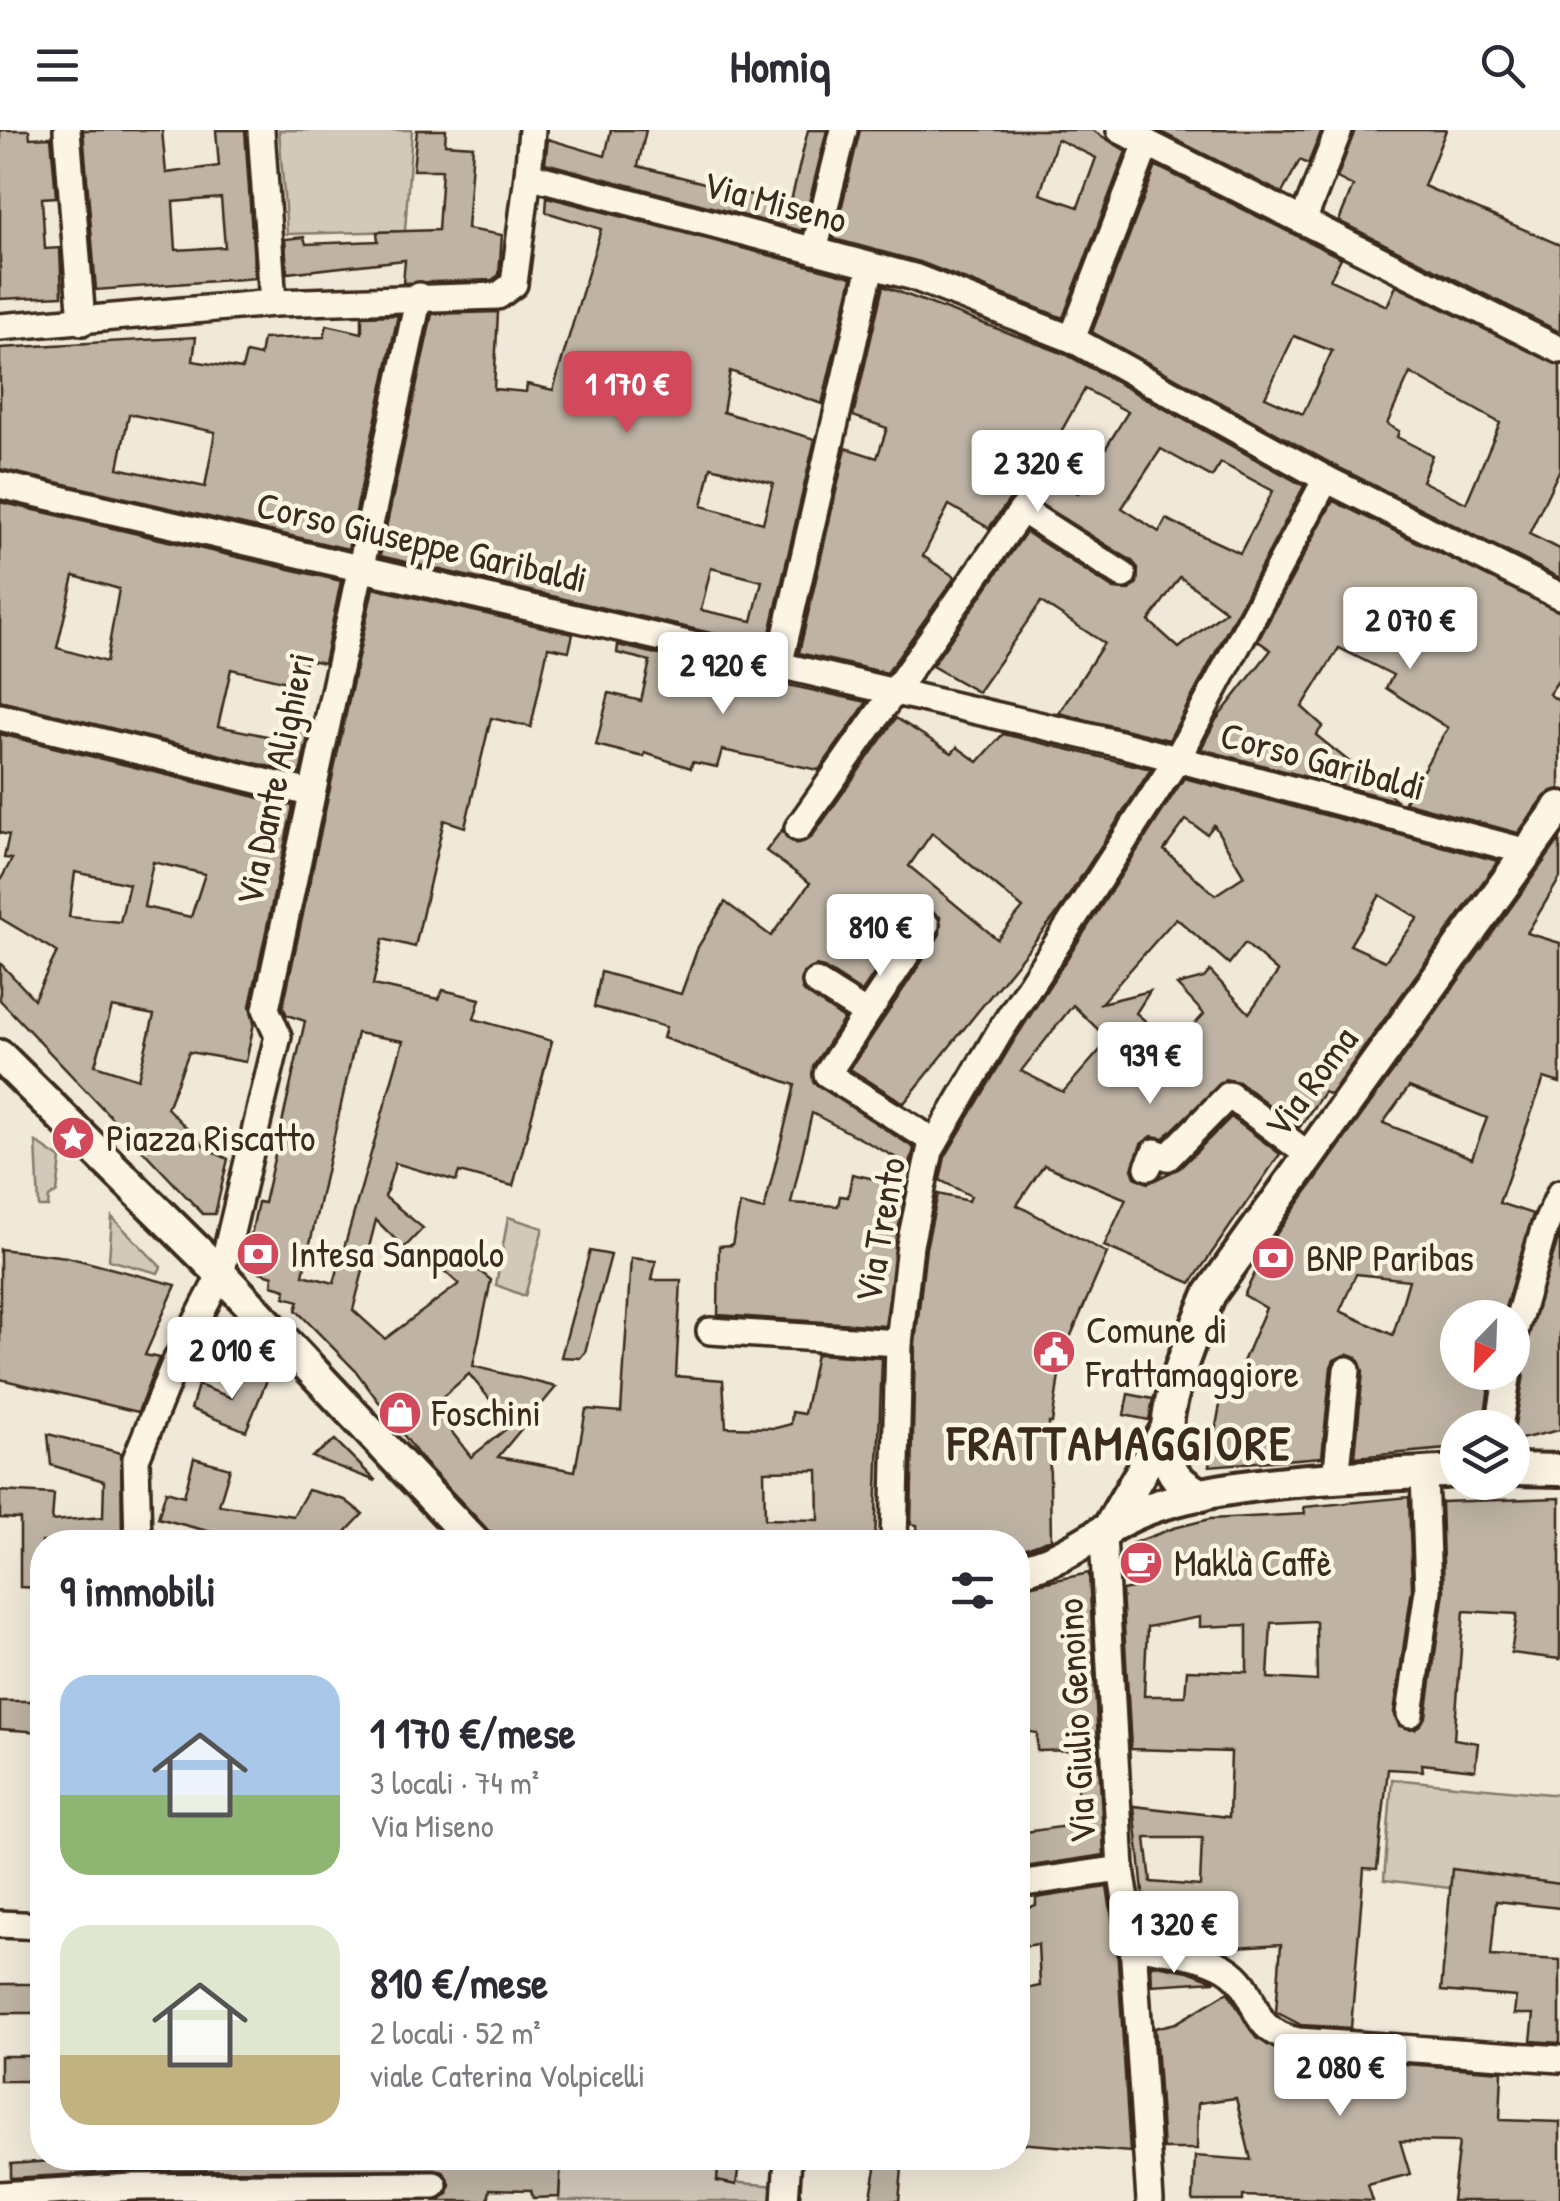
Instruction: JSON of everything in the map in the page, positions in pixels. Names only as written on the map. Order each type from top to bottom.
[{"type":"street","points":[[66,130],[82,322]]},
{"type":"street","points":[[261,130],[273,303]]},
{"type":"street","points":[[0,327],[273,303],[498,296],[514,284],[532,130]]},
{"type":"street","points":[[814,251],[844,130]]},
{"type":"street","points":[[1120,130],[1560,350]]},
{"type":"street","points":[[1303,221],[1339,130]]},
{"type":"street","points":[[1072,339],[1147,143]]},
{"type":"street","name":"Via Miseno","points":[[528,175],[914,277],[1072,339],[1326,478],[1560,596]]},
{"type":"street","points":[[779,666],[872,266]]},
{"type":"street","name":"Via Dante Alighieri","points":[[138,1530],[136,1459],[175,1364],[221,1274],[278,1036],[266,1009],[418,296]]},
{"type":"street","name":"Corso Garibaldi","points":[[1326,478],[1176,761],[1528,852]]},
{"type":"street","name":"Corso Giuseppe Garibaldi","points":[[0,485],[359,564],[1176,761]]},
{"type":"street","points":[[798,828],[1022,510],[1123,575]]},
{"type":"street","points":[[0,717],[310,793]]},
{"type":"street","name":"Via Trento","points":[[894,1530],[899,1343],[910,1245],[935,1142],[1176,761]]},
{"type":"street","name":"Via Roma","points":[[1202,1495],[1174,1475],[1168,1458],[1168,1426],[1184,1356],[1210,1294],[1560,807]]},
{"type":"street","points":[[926,924],[827,1074],[935,1142]]},
{"type":"street","points":[[816,982],[865,1013]]},
{"type":"street","points":[[6,1067],[221,1274],[463,1530]]},
{"type":"street","points":[[1148,1167],[1155,1152],[1168,1156],[1230,1096],[1307,1154]]},
{"type":"street","points":[[1524,1300],[1544,1229],[1560,1193]]},
{"type":"street","points":[[710,1330],[899,1343]]},
{"type":"street","points":[[1336,1479],[1347,1370]]},
{"type":"street","name":"Via Roma","points":[[1104,1535],[1168,1426]]},
{"type":"street","points":[[1530,1469],[1559,1467]]},
{"type":"street","points":[[1030,1568],[1052,1563],[1134,1515],[1202,1495],[1336,1479],[1440,1473]]},
{"type":"street","points":[[1410,1714],[1428,1590],[1424,1474]]},
{"type":"street","name":"Via Giulio Genoino","points":[[1104,1535],[1122,1869],[1134,1944],[1150,2201]]},
{"type":"street","points":[[1030,1882],[1122,1869]]},
{"type":"street","points":[[0,1924],[30,1925]]},
{"type":"street","points":[[1134,1944],[1225,1968],[1245,1986],[1260,2022],[1272,2035],[1298,2041],[1560,2059]]},
{"type":"street","points":[[785,2201],[787,2170]]},
{"type":"street","points":[[0,2195],[134,2187],[434,2193]]},
{"type":"shaded area","points":[[279,130],[412,130],[405,231],[287,234]]},
{"type":"shaded area","points":[[36,1142],[61,1159],[57,1192],[49,1198],[48,1207],[39,1207]]},
{"type":"shaded area","points":[[112,1217],[161,1267],[158,1273],[109,1260]]},
{"type":"shaded area","points":[[508,1217],[543,1228],[525,1296],[496,1285]]},
{"type":"shaded area","points":[[1392,1779],[1560,1795],[1560,1884],[1453,1869],[1450,1888],[1384,1880]]},
{"type":"shaded area","points":[[560,2170],[718,2170],[717,2181],[778,2186],[779,2201],[559,2201]]},
{"type":"building","points":[[0,130],[29,130],[30,138],[51,137],[56,197],[42,198],[45,249],[60,248],[62,296],[0,299]]},
{"type":"building","points":[[83,130],[162,130],[166,173],[219,166],[216,130],[245,130],[255,278],[96,290]],"holes":[[[221,198],[225,247],[176,250],[173,202]]]},
{"type":"building","points":[[417,130],[446,130],[445,144],[473,146],[467,229],[502,235],[499,275],[492,280],[403,283],[405,260],[287,273],[285,239],[304,237],[306,244],[378,241],[377,232],[438,230],[442,170],[413,170]]},
{"type":"building","points":[[611,130],[646,130],[638,166],[790,205],[808,130],[827,130],[802,231],[545,163],[548,139],[605,156]]},
{"type":"building","points":[[860,130],[1092,130],[1126,151],[1063,318],[920,262],[834,239]],"holes":[[[1057,139],[1096,158],[1078,207],[1040,194]]]},
{"type":"building","points":[[1157,130],[1322,130],[1308,164],[1300,160],[1282,193]]},
{"type":"building","points":[[1355,130],[1446,130],[1424,186],[1560,245],[1560,332],[1339,221],[1353,186],[1337,178]]},
{"type":"building","points":[[1156,166],[1341,258],[1330,280],[1387,306],[1396,286],[1560,366],[1560,469],[1529,534],[1560,549],[1560,578],[1334,465],[1092,332]],"holes":[[[1294,336],[1332,351],[1303,414],[1265,397]],[[1410,373],[1500,423],[1466,503],[1422,481],[1432,455],[1397,437],[1399,431],[1387,424]]]},
{"type":"building","points":[[547,197],[852,277],[822,404],[730,371],[723,412],[815,439],[767,646],[380,556],[432,314],[498,312],[494,389],[526,392],[527,384],[553,390],[601,229],[546,212]],"holes":[[[711,467],[773,483],[763,523],[702,506]],[[711,568],[762,581],[752,621],[701,610]]]},
{"type":"building","points":[[883,286],[1065,354],[1304,486],[1169,740],[1059,713],[1104,643],[1041,602],[978,692],[932,666],[1026,532],[1114,589],[1130,590],[1137,583],[1138,568],[1132,561],[1024,494],[1009,500],[989,528],[949,505],[923,556],[955,577],[887,673],[799,653],[846,448],[877,458],[887,428],[853,416]],"holes":[[[1085,389],[1128,412],[1078,493],[1039,471]],[[1161,449],[1212,477],[1221,463],[1273,491],[1240,553],[1166,519],[1159,532],[1122,508]],[[1180,577],[1226,611],[1179,648],[1149,621]]]},
{"type":"building","points":[[398,315],[348,549],[0,469],[0,348],[196,337],[193,361],[242,369],[246,353],[260,356],[263,339],[324,337],[327,325],[362,333],[362,316]],"holes":[[[129,414],[215,432],[205,487],[118,468]]]},
{"type":"building","points":[[1333,501],[1560,612],[1560,678],[1549,694],[1560,702],[1560,789],[1545,796],[1518,833],[1404,802],[1448,728],[1386,688],[1393,675],[1339,648],[1302,707],[1323,726],[1316,735],[1398,801],[1201,749],[1216,720],[1271,650],[1258,641]]},
{"type":"building","points":[[0,502],[341,581],[324,663],[306,659],[299,685],[231,669],[218,726],[286,740],[291,721],[310,727],[300,774],[0,701]],"holes":[[[74,576],[119,589],[106,662],[57,648]]]},
{"type":"building","points":[[373,588],[573,634],[569,651],[548,647],[531,727],[491,718],[465,827],[444,820],[415,947],[383,939],[373,985],[439,999],[443,990],[480,999],[474,1019],[552,1041],[513,1186],[459,1172],[456,1181],[395,1163],[385,1197],[423,1228],[404,1248],[376,1220],[353,1310],[385,1339],[459,1284],[443,1270],[455,1252],[491,1280],[473,1366],[556,1387],[498,1457],[575,1471],[586,1409],[621,1412],[631,1258],[656,1261],[652,1280],[681,1280],[676,1376],[723,1380],[726,1427],[776,1428],[791,1424],[792,1412],[804,1414],[816,1354],[882,1358],[875,1530],[488,1530],[423,1461],[355,1370],[296,1310],[299,1301],[285,1297],[286,1289],[272,1285],[273,1276],[260,1272],[260,1263],[246,1259],[258,1202],[264,1203],[305,1021],[287,1015],[283,1007]],"holes":[[[357,1033],[403,1041],[334,1283],[303,1275]],[[469,1374],[511,1425],[471,1457],[432,1406]],[[818,1470],[819,1520],[765,1519],[764,1471]]]},
{"type":"building","points":[[618,645],[867,702],[819,770],[722,750],[717,767],[692,762],[691,768],[645,753],[644,757],[596,745],[609,693],[641,701],[650,661],[617,653]]},
{"type":"building","points":[[896,718],[952,753],[957,747],[978,762],[1003,734],[1151,769],[1059,911],[904,1103],[850,1069],[940,934],[940,917],[926,909],[913,915],[862,992],[824,968],[816,966],[803,973],[802,990],[844,1019],[813,1066],[813,1082],[914,1148],[910,1165],[812,1113],[791,1203],[838,1206],[840,1196],[848,1197],[852,1174],[906,1186],[885,1326],[718,1315],[719,1246],[732,1245],[740,1204],[764,1210],[795,1085],[663,1038],[666,1027],[594,1007],[601,972],[681,994],[698,947],[725,902],[771,936],[810,883],[766,851],[782,830],[796,844],[811,838]],"holes":[[[932,833],[1023,908],[997,939],[909,866]]]},
{"type":"building","points":[[0,734],[293,806],[250,1006],[254,1023],[246,1062],[189,1052],[167,1108],[207,1149],[228,1159],[215,1214],[203,1214],[0,1000],[0,963],[34,999],[57,952],[0,918],[0,881],[12,859],[4,858],[9,835],[0,833]],"holes":[[[153,862],[205,874],[191,917],[144,907]],[[75,872],[129,884],[120,922],[69,917]],[[112,1007],[154,1015],[138,1079],[95,1065]]]},
{"type":"building","points":[[1184,778],[1498,861],[1330,1095],[1324,1092],[1299,1128],[1239,1082],[1225,1079],[1164,1138],[1152,1136],[1141,1144],[1132,1169],[1135,1177],[1148,1183],[1180,1168],[1231,1117],[1280,1154],[1191,1283],[1104,1246],[1126,1199],[1044,1165],[1017,1205],[1107,1253],[1062,1356],[1049,1423],[1051,1539],[1030,1547],[1030,1530],[917,1530],[917,1525],[911,1524],[915,1344],[926,1248],[938,1194],[969,1201],[971,1196],[940,1180],[945,1157],[1013,1042]],"holes":[[[1186,820],[1207,834],[1214,825],[1244,876],[1215,895],[1164,850]],[[1380,895],[1418,918],[1385,961],[1350,945]],[[1176,918],[1229,964],[1245,943],[1278,972],[1249,1013],[1210,971],[1204,978],[1177,985],[1204,1014],[1175,1046],[1136,1013],[1150,991],[1101,1003]],[[1073,1005],[1109,1040],[1063,1092],[1021,1071]]]},
{"type":"building","points":[[1560,839],[1560,878],[1527,933],[1560,943],[1560,1083],[1544,1078],[1499,1203],[1533,1214],[1507,1300],[1440,1300],[1440,1390],[1488,1390],[1486,1410],[1440,1410],[1440,1450],[1355,1457],[1363,1371],[1357,1357],[1348,1354],[1334,1360],[1331,1367],[1322,1457],[1209,1466],[1224,1382],[1233,1385],[1266,1308],[1244,1295],[1270,1243]],"holes":[[[1409,1087],[1487,1118],[1472,1158],[1383,1123]],[[1356,1274],[1409,1280],[1393,1335],[1340,1311]]]},
{"type":"building","points":[[1560,1233],[1560,1430],[1530,1437],[1530,1410],[1518,1410],[1521,1390],[1530,1390],[1530,1329]]},
{"type":"building","points":[[0,1249],[67,1257],[176,1285],[145,1355],[159,1358],[138,1412],[0,1379]]},
{"type":"building","points":[[590,1251],[611,1255],[585,1352],[580,1358],[561,1357]]},
{"type":"building","points":[[243,1371],[267,1380],[246,1431],[191,1409],[198,1385],[232,1398]]},
{"type":"building","points":[[1128,1394],[1153,1399],[1149,1420],[1124,1415]]},
{"type":"building","points":[[48,1434],[121,1453],[122,1530],[30,1530],[30,1587],[20,1587],[20,1519],[0,1518],[0,1491],[54,1494],[52,1521],[103,1517],[104,1481],[51,1465]]},
{"type":"building","points":[[335,1440],[376,1481],[312,1457]]},
{"type":"building","points":[[194,1458],[230,1468],[219,1505],[293,1516],[308,1490],[345,1500],[363,1514],[348,1530],[204,1530],[158,1518],[166,1491],[184,1496]]},
{"type":"building","points":[[1409,1497],[1412,1589],[1394,1712],[1399,1726],[1415,1729],[1426,1716],[1444,1592],[1441,1502],[1560,1498],[1560,1659],[1511,1653],[1517,1614],[1464,1611],[1454,1739],[1478,1743],[1475,1770],[1422,1764],[1423,1771],[1388,1769],[1377,1869],[1364,1868],[1351,2028],[1301,2025],[1276,2012],[1281,1944],[1222,1948],[1147,1930],[1134,1806],[1229,1817],[1231,1752],[1131,1749],[1122,1590],[1143,1586],[1133,1543],[1210,1519],[1305,1514],[1304,1507]],"holes":[[[1200,1617],[1200,1627],[1247,1625],[1247,1672],[1187,1670],[1185,1696],[1144,1696],[1147,1627]],[[1316,1621],[1317,1681],[1268,1678],[1271,1623]],[[1146,1838],[1202,1838],[1200,1886],[1151,1882]]]},
{"type":"building","points":[[1089,1573],[1104,1855],[1030,1866],[1030,1831],[1074,1825],[1081,1750],[1037,1751],[1037,1733],[1030,1732],[1030,1585]]},
{"type":"building","points":[[0,1701],[30,1701],[30,1731],[0,1729]]},
{"type":"building","points":[[1452,1869],[1560,1884],[1560,1908],[1496,1901],[1491,1956],[1560,1960],[1560,2043],[1531,2041],[1534,2014],[1514,2014],[1516,1997],[1441,1991]]},
{"type":"building","points":[[1107,1887],[1117,1946],[1130,2152],[1030,2144],[1030,1988],[1040,1986],[1038,1944],[1030,1945],[1030,1907],[1036,1905],[1036,1898]]},
{"type":"building","points":[[1151,1964],[1188,1971],[1215,1981],[1152,1985]]},
{"type":"building","points":[[0,1984],[30,1984],[30,2013],[0,2013]]},
{"type":"building","points":[[1228,1992],[1256,2038],[1293,2056],[1502,2071],[1500,2120],[1560,2122],[1560,2201],[1452,2201],[1459,2142],[1400,2141],[1410,2174],[1368,2185],[1373,2201],[1243,2196],[1243,2201],[1193,2201],[1195,2156],[1251,2160],[1236,2098],[1198,2103],[1197,2149],[1163,2149],[1155,2028],[1176,2023]]},
{"type":"building","points":[[0,2056],[30,2056],[30,2081],[0,2081]]},
{"type":"building","points":[[30,2163],[30,2170],[284,2170],[134,2171],[11,2178],[11,2164]]},
{"type":"building","points":[[438,2170],[560,2170],[559,2197],[533,2198],[531,2190],[490,2189],[488,2201],[436,2201],[448,2194],[450,2184]]},
{"type":"building","points":[[718,2170],[738,2170],[736,2185],[717,2181]]},
{"type":"building","points":[[876,2170],[902,2170],[899,2201],[870,2201]]},
{"type":"place","name":"Piazza Riscatto","points":[[73,1138]]},
{"type":"place","name":"Intesa Sanpaolo","points":[[258,1254]]},
{"type":"place","name":"BNP Paribas","points":[[1273,1258]]},
{"type":"place","name":"Comune di Frattamaggiore","points":[[1054,1352]]},
{"type":"place","name":"Foschini","points":[[400,1413]]},
{"type":"place","name":"Maklà Caffè","points":[[1141,1563]]},
{"type":"district","name":"FRATTAMAGGIORE","points":[[1120,1443]]}]
